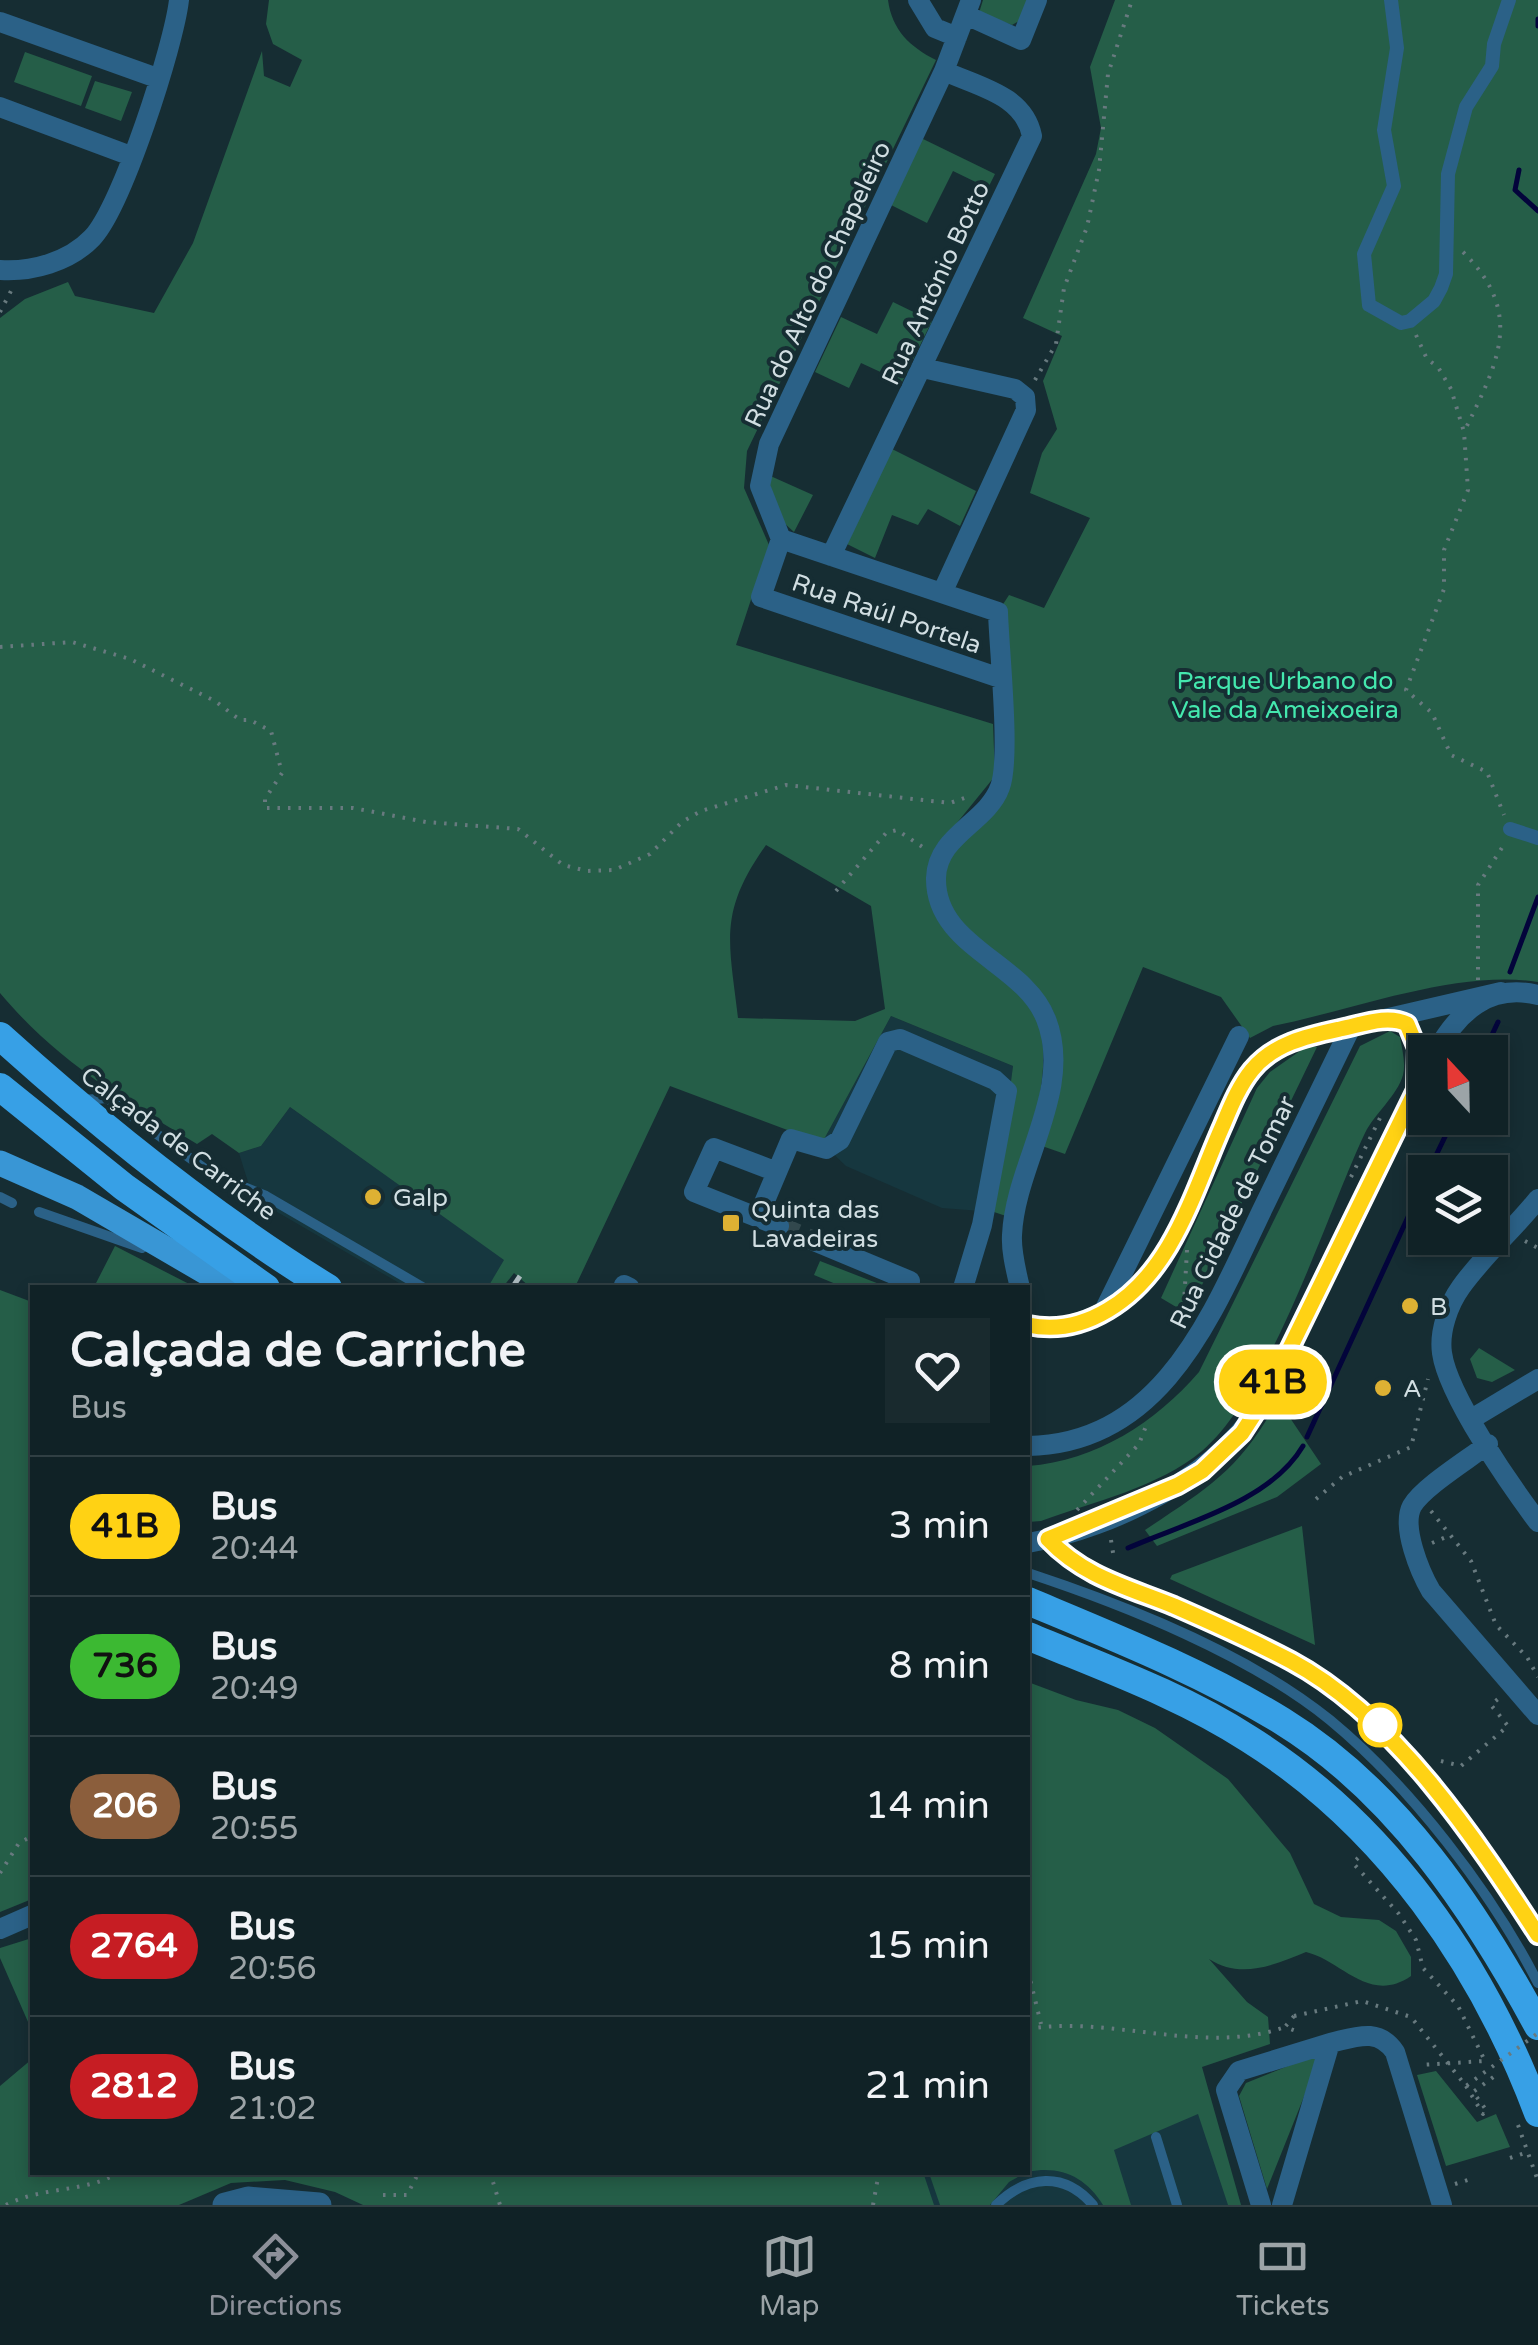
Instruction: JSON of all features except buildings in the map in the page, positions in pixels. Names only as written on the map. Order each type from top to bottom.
[{"type":"highway","name":"Calçada de Carriche","points":[[0,1036],[72,1102],[199,1202],[324,1285]]},
{"type":"highway","points":[[0,1086],[124,1187],[262,1285]]},
{"type":"highway","points":[[1030,1603],[1212,1681],[1284,1722],[1330,1756],[1434,1861],[1497,1950],[1538,2030]]},
{"type":"highway","points":[[1030,1637],[1126,1677],[1232,1729],[1298,1772],[1337,1805],[1398,1870],[1468,1963],[1505,2030],[1527,2116]]},
{"type":"main road","points":[[0,1163],[78,1197],[227,1285]]},
{"type":"street","points":[[8,270],[61,260],[92,239],[107,218],[158,78],[180,0]]},
{"type":"street","points":[[918,0],[934,28],[956,38]]},
{"type":"street","points":[[969,7],[1021,40],[1037,0]]},
{"type":"street","points":[[1391,0],[1396,48],[1384,130],[1394,186],[1364,254],[1369,305],[1401,323],[1410,321],[1434,300],[1446,274],[1448,174],[1466,108],[1492,66],[1494,44],[1509,0]]},
{"type":"street","name":"Rua do Alto do Chapeleiro","points":[[781,538],[760,486],[770,444],[944,71],[969,7]]},
{"type":"street","points":[[0,22],[158,78]]},
{"type":"street","name":"Rua António Botto","points":[[831,556],[1032,136],[1028,117],[1017,104],[944,71]]},
{"type":"street","points":[[0,107],[131,156]]},
{"type":"street","points":[[923,368],[1015,389],[1025,397],[1026,410],[942,593]]},
{"type":"street","points":[[781,538],[998,612],[1004,772],[994,799],[942,855],[936,880],[948,918],[1026,991],[1047,1021],[1051,1070],[1048,1099],[1012,1233],[1020,1285]]},
{"type":"street","name":"Rua Raúl Portela","points":[[781,538],[761,597],[1000,678]]},
{"type":"street","points":[[1510,829],[1538,838]]},
{"type":"street","points":[[1030,1322],[1060,1328],[1103,1313],[1141,1286],[1174,1238],[1238,1091],[1252,1070],[1298,1039],[1501,992],[1538,995]]},
{"type":"street","points":[[1447,1035],[1462,1012],[1501,992]]},
{"type":"street","points":[[1383,1020],[1402,1020],[1413,1035]]},
{"type":"street","name":"Rua Cidade de Tomar","points":[[1030,1446],[1085,1434],[1143,1403],[1166,1381],[1205,1328],[1351,1027]]},
{"type":"street","points":[[1103,1313],[1239,1036]]},
{"type":"street","points":[[758,1218],[791,1140],[826,1149],[840,1140],[888,1042],[900,1039],[994,1080],[1007,1091],[982,1226],[964,1285]]},
{"type":"street","points":[[1038,1541],[1178,1485],[1202,1471],[1242,1433],[1268,1393],[1408,1108]]},
{"type":"street","points":[[777,1172],[714,1148],[694,1192],[778,1226]]},
{"type":"street","points":[[1538,1199],[1460,1288],[1444,1326],[1442,1350],[1446,1368],[1472,1418],[1538,1522]]},
{"type":"street","points":[[814,1241],[910,1280]]},
{"type":"street","points":[[1472,1418],[1538,1379]]},
{"type":"street","points":[[1488,1444],[1421,1497],[1412,1506],[1409,1521],[1422,1577],[1538,1714]]},
{"type":"street","points":[[1038,1541],[1088,1574],[1220,1626],[1327,1681],[1381,1726],[1538,1935]]},
{"type":"street","points":[[0,1929],[30,1916]]},
{"type":"street","points":[[1261,2205],[1226,2090],[1229,2082],[1239,2070],[1368,2034],[1391,2045],[1444,2196]]},
{"type":"street","points":[[1282,2205],[1330,2043]]},
{"type":"street","points":[[225,2205],[248,2198],[318,2205]]},
{"type":"lane","points":[[72,1102],[108,1098],[212,1174],[266,1196],[419,1285]]},
{"type":"lane","points":[[0,1197],[12,1204]]},
{"type":"lane","points":[[38,1212],[120,1238],[211,1285]]},
{"type":"lane","points":[[1030,1574],[1202,1644],[1279,1686],[1328,1719],[1394,1782],[1458,1860],[1506,1926],[1538,1983]]},
{"type":"lane","points":[[1156,2138],[1177,2205]]},
{"type":"lane","points":[[996,2205],[1020,2185],[1049,2180],[1080,2190],[1093,2205]]},
{"type":"path","points":[[1025,397],[1056,344],[1064,288],[1087,226],[1100,170],[1108,74],[1132,0]]},
{"type":"path","points":[[1447,237],[1474,263],[1494,293],[1503,328],[1494,366],[1464,432]]},
{"type":"path","points":[[0,312],[6,306],[8,270]]},
{"type":"path","points":[[1410,321],[1427,359],[1438,367],[1451,389],[1464,432],[1468,490],[1444,550],[1444,589],[1406,690],[1432,713],[1452,755],[1487,772],[1510,829],[1498,860],[1478,886],[1478,985],[1501,992]]},
{"type":"path","points":[[0,646],[72,642],[130,659],[215,701],[240,720],[250,720],[271,731],[282,773],[265,799],[266,808],[353,808],[426,822],[518,829],[563,866],[587,871],[614,870],[650,854],[682,822],[702,810],[786,785],[950,803],[969,796],[994,799]]},
{"type":"path","points":[[836,891],[886,834],[897,830],[942,855]]},
{"type":"path","points":[[1351,1177],[1385,1110]]},
{"type":"path","points":[[1174,1238],[1187,1250],[1190,1262],[1184,1316],[1205,1328]]},
{"type":"path","points":[[1316,1499],[1342,1477],[1411,1447],[1426,1384],[1442,1350]]},
{"type":"path","points":[[1078,1515],[1077,1510],[1139,1444],[1151,1414],[1139,1420]]},
{"type":"path","points":[[1421,1497],[1471,1561],[1496,1625],[1527,1657],[1538,1677]]},
{"type":"path","points":[[1068,1519],[1092,1510]]},
{"type":"path","points":[[1111,1535],[1113,1558],[1123,1564]]},
{"type":"path","points":[[1442,1761],[1461,1766],[1508,1726],[1491,1705],[1513,1686]]},
{"type":"path","points":[[0,1873],[19,1843],[30,1837]]},
{"type":"path","points":[[1348,1844],[1368,1865]]},
{"type":"path","points":[[1360,1856],[1353,1863],[1399,1914],[1416,1940],[1422,1968],[1458,2006],[1485,2061]]},
{"type":"path","points":[[1382,1882],[1428,1941]]},
{"type":"path","points":[[1030,1980],[1041,2027]]},
{"type":"path","points":[[1462,1996],[1472,2012]]},
{"type":"path","points":[[1294,2016],[1362,2001],[1411,2017],[1466,2086],[1482,2114],[1487,2111],[1473,2092],[1500,2072]]},
{"type":"path","points":[[1030,2029],[1210,2036],[1267,2033],[1285,2026]]},
{"type":"path","points":[[1466,2086],[1538,2030]]},
{"type":"path","points":[[1493,2057],[1505,2088]]},
{"type":"path","points":[[1527,2116],[1528,2152],[1538,2181]]},
{"type":"path","points":[[1510,2158],[1528,2152]]},
{"type":"path","points":[[6,2205],[27,2194],[67,2189],[111,2175]]},
{"type":"path","points":[[383,2195],[407,2195],[417,2175]]},
{"type":"path","points":[[491,2175],[500,2205]]},
{"type":"path","points":[[872,2205],[878,2175]]},
{"type":"path","points":[[1444,2196],[1474,2178]]},
{"type":"shaded area","points":[[891,1016],[1013,1066],[994,1212],[942,1208],[846,1166],[822,1143]]},
{"type":"shaded area","points":[[290,1107],[505,1260],[489,1285],[403,1285],[253,1198],[239,1153],[261,1146]]},
{"type":"shaded area","points":[[1205,2091],[1241,2205],[911,2205],[904,2181],[923,2175],[1030,2175],[1030,2141]]},
{"type":"green space","points":[[269,0],[888,0],[904,36],[936,60],[747,451],[744,488],[769,545],[736,645],[993,724],[995,776],[939,845],[933,905],[1012,982],[1031,1005],[1040,1028],[1042,1081],[1037,1110],[1006,1216],[994,1212],[1013,1066],[891,1016],[822,1143],[670,1086],[576,1285],[528,1285],[514,1273],[505,1285],[489,1285],[504,1260],[290,1107],[261,1146],[239,1153],[212,1134],[197,1144],[68,1059],[0,993],[0,318],[25,299],[68,282],[75,296],[154,313],[193,243],[262,51],[264,76],[290,87],[302,60],[273,44],[266,24]],"holes":[[[766,845],[871,906],[885,1009],[855,1021],[738,1018],[730,947],[734,909],[740,890]]]},
{"type":"green space","points":[[983,0],[1030,0],[1024,18],[1012,25],[979,13]]},
{"type":"green space","name":"Parque Urbano do Vale da Ameixoeira","points":[[1115,0],[1538,0],[1538,982],[1474,981],[1440,986],[1273,1026],[1250,1038],[1221,997],[1143,967],[1065,1154],[1042,1146],[1059,1065],[1055,1016],[1024,977],[948,917],[939,862],[994,799],[998,612],[1009,595],[1044,608],[1090,518],[1030,493],[1042,453],[1057,429],[1043,381],[1062,336],[1023,318],[1096,154],[1101,128],[1090,67]]},
{"type":"green space","points":[[25,52],[92,76],[81,106],[14,82]]},
{"type":"green space","points":[[95,81],[132,92],[121,121],[85,108]]},
{"type":"green space","points":[[921,138],[995,174],[988,188],[953,171],[927,223],[889,204]]},
{"type":"green space","points":[[893,302],[932,321],[902,382],[861,363],[849,388],[815,372],[841,317],[877,334]]},
{"type":"green space","points":[[892,449],[976,491],[960,526],[928,509],[918,525],[892,515],[875,558],[847,544]]},
{"type":"green space","points":[[766,474],[813,495],[794,532],[783,522]]},
{"type":"green space","points":[[1390,1031],[1400,1037],[1403,1075],[1365,1133],[1273,1347],[1227,1424],[1185,1464],[1146,1484],[1030,1522],[1030,1466],[1077,1456],[1123,1436],[1164,1407],[1199,1372],[1360,1046]]},
{"type":"green space","points":[[1307,1046],[1317,1047],[1188,1314],[1161,1298],[1257,1088],[1270,1072]]},
{"type":"green space","points":[[115,1246],[191,1285],[95,1285]]},
{"type":"green space","points":[[820,1261],[882,1285],[838,1285],[814,1275]]},
{"type":"green space","points":[[0,1290],[30,1301],[30,1900],[0,1912]]},
{"type":"green space","points":[[1479,1348],[1515,1370],[1492,1382],[1477,1378],[1470,1359]]},
{"type":"green space","points":[[1278,1400],[1321,1464],[1277,1497],[1157,1546],[1145,1530],[1236,1461]]},
{"type":"green space","points":[[1302,1526],[1315,1645],[1170,1579],[1172,1575]]},
{"type":"green space","points":[[1030,1683],[1118,1710],[1155,1728],[1228,1779],[1290,1853],[1314,1904],[1341,1917],[1379,1920],[1396,1931],[1411,1957],[1411,1976],[1382,1986],[1356,1978],[1306,1952],[1269,1966],[1244,1969],[1209,1959],[1247,2002],[1268,2017],[1270,2044],[1202,2067],[1241,2205],[1228,2205],[1198,2114],[1114,2150],[1131,2205],[1103,2205],[1089,2187],[1071,2175],[1030,2172]]},
{"type":"green space","points":[[30,1939],[30,2026],[0,1958],[0,1948]]},
{"type":"green space","points":[[1313,2056],[1319,2059],[1267,2189],[1239,2096],[1246,2083]]},
{"type":"green space","points":[[30,2061],[30,2175],[924,2175],[934,2205],[363,2205],[335,2192],[285,2180],[231,2183],[179,2205],[0,2205],[0,2086]]},
{"type":"green space","points":[[1436,2071],[1477,2122],[1496,2114],[1510,2147],[1446,2166],[1417,2075]]},
{"type":"green space","points":[[930,2175],[1022,2175],[1009,2182],[990,2205],[940,2205]]},
{"type":"waterway","points":[[1538,19],[1538,26]]},
{"type":"waterway","points":[[1519,170],[1515,190],[1538,211]]},
{"type":"waterway","points":[[1510,972],[1538,897]]},
{"type":"waterway","points":[[1492,1035],[1498,1022]]},
{"type":"waterway","points":[[1436,1155],[1446,1135]]},
{"type":"waterway","points":[[1307,1437],[1408,1217]]},
{"type":"waterway","points":[[1128,1548],[1248,1496],[1270,1482],[1303,1446]]},
{"type":"tunnel","points":[[779,1226],[814,1241]]},
{"type":"railway","points":[[514,1285],[520,1276]]},
{"type":"bus line","name":"41B","points":[[1030,1326],[1060,1328],[1088,1320],[1125,1300],[1141,1286],[1174,1238],[1238,1091],[1269,1054],[1298,1039],[1383,1020],[1402,1020],[1407,1024],[1416,1039],[1416,1090],[1256,1415],[1202,1471],[1110,1516],[1048,1539],[1088,1574],[1220,1626],[1289,1660],[1354,1700],[1381,1726],[1472,1841],[1538,1935]]},
{"type":"place","name":"Galp","points":[[373,1197]]},
{"type":"place","name":"Quinta das Lavadeiras","points":[[731,1223]]},
{"type":"place","name":"B","points":[[1410,1306]]},
{"type":"place","name":"A","points":[[1383,1388]]}]
